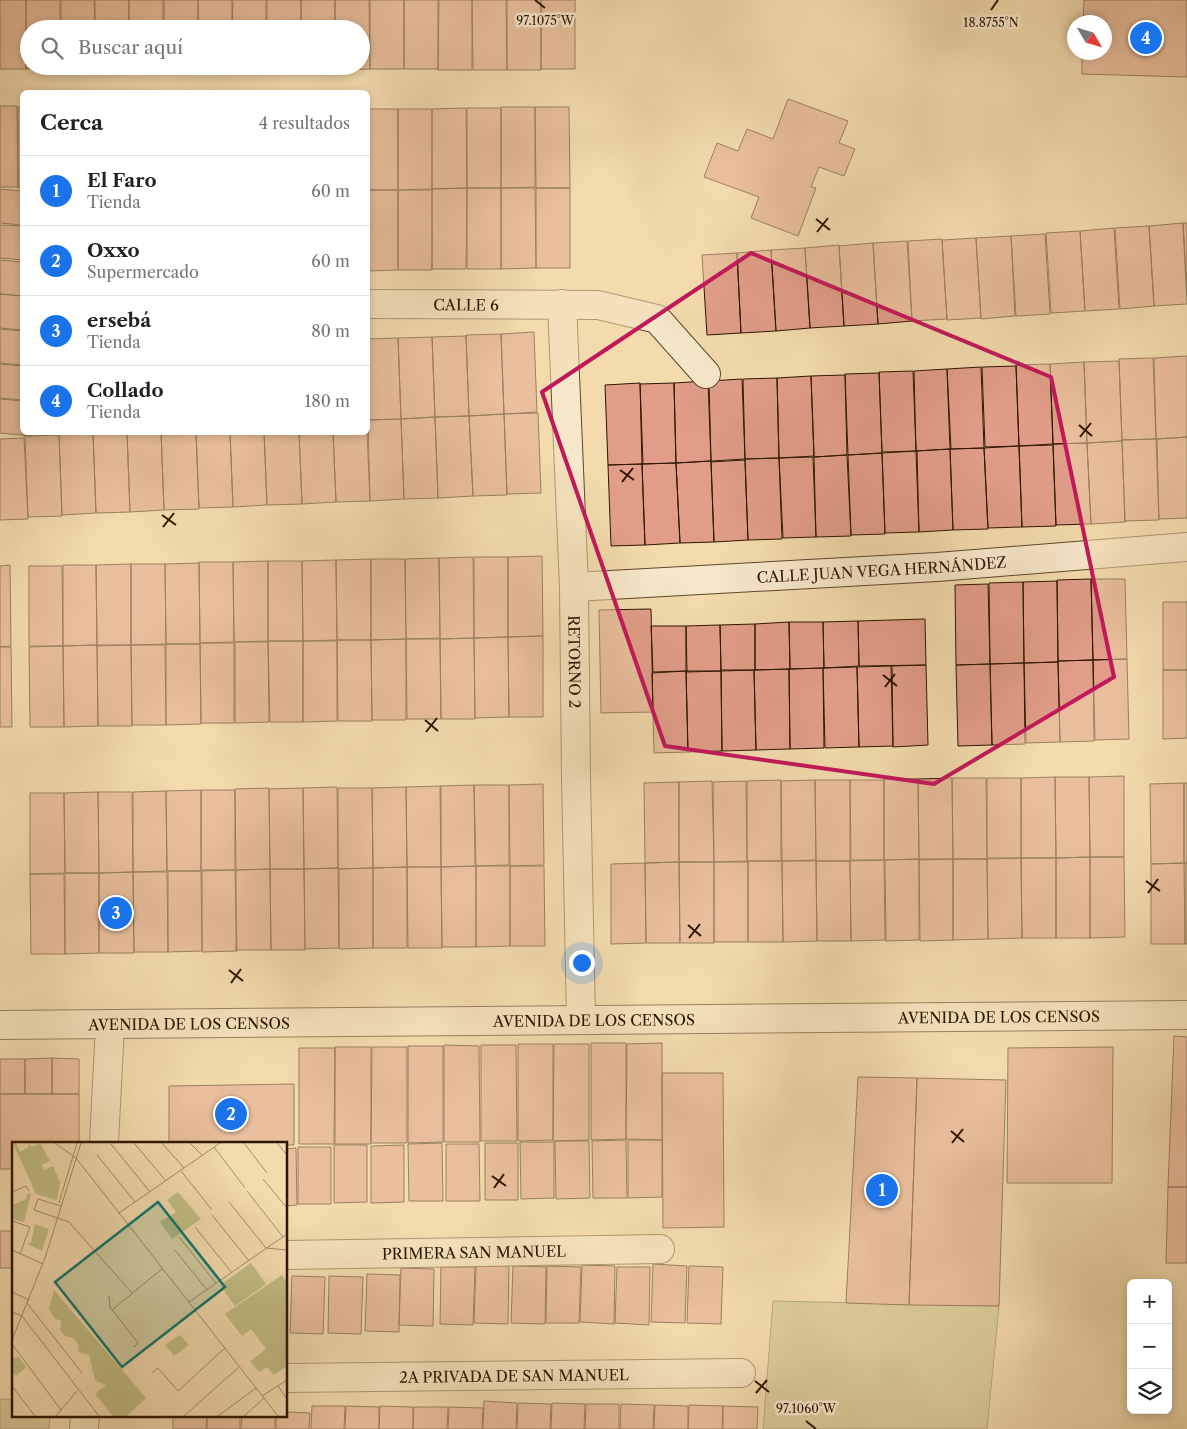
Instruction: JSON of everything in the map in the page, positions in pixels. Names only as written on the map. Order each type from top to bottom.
[{"type":"street","name":"CALLE 6","points":[[370,304],[598,305],[657,319],[706,374]]},
{"type":"street","name":"RETORNO 2","points":[[562,304],[574,587],[581,1020]]},
{"type":"street","name":"CALLE JUAN VEGA HERNÁNDEZ","points":[[574,587],[937,567],[1187,547]]},
{"type":"street","name":"AVENIDA DE LOS CENSOS","points":[[0,1025],[1187,1015]]},
{"type":"street","points":[[104,1142],[110,1025]]},
{"type":"street","name":"PRIMERA SAN MANUEL","points":[[288,1254],[660,1249]]},
{"type":"street","name":"2A PRIVADA DE SAN MANUEL","points":[[288,1378],[741,1373]]},
{"type":"street","points":[[84,1429],[85,1416]]},
{"type":"highlighted area","points":[[751,253],[1051,377],[1114,677],[934,784],[665,746],[542,392]]},
{"type":"shaded area","points":[[773,1301],[999,1306],[987,1429],[763,1429]]},
{"type":"shaded area","points":[[0,1399],[12,1400],[12,1416],[50,1416],[49,1429],[0,1429]]},
{"type":"building","points":[[0,0],[26,0],[26,20],[20,20],[20,69],[0,69]]},
{"type":"building","points":[[26,0],[60,0],[60,20],[26,20]]},
{"type":"building","points":[[61,0],[94,0],[95,20],[61,20]]},
{"type":"building","points":[[95,0],[129,0],[129,20],[95,20]]},
{"type":"building","points":[[129,0],[163,0],[163,20],[129,20]]},
{"type":"building","points":[[164,0],[198,0],[198,20],[164,20]]},
{"type":"building","points":[[198,0],[232,0],[232,20],[198,20]]},
{"type":"building","points":[[233,0],[266,0],[266,20],[232,20]]},
{"type":"building","points":[[267,0],[301,0],[301,20],[267,20]]},
{"type":"building","points":[[301,0],[335,0],[335,20],[301,20]]},
{"type":"building","points":[[335,0],[369,0],[369,20],[335,20]]},
{"type":"building","points":[[370,0],[404,0],[404,69],[370,69]]},
{"type":"building","points":[[404,0],[438,0],[438,69],[404,69]]},
{"type":"building","points":[[439,0],[472,0],[472,70],[438,70]]},
{"type":"building","points":[[472,0],[506,0],[507,70],[473,70]]},
{"type":"building","points":[[507,0],[541,0],[541,70],[507,70]]},
{"type":"building","points":[[541,0],[575,0],[575,69],[541,69]]},
{"type":"building","points":[[1084,0],[1187,0],[1187,77],[1082,74],[1082,60],[1112,60],[1112,15],[1083,15]]},
{"type":"building","points":[[788,99],[848,121],[839,143],[855,149],[844,176],[819,167],[811,187],[816,188],[798,236],[751,218],[759,197],[704,177],[717,143],[738,151],[747,129],[773,139]]},
{"type":"building","points":[[0,106],[17,106],[18,187],[0,187]]},
{"type":"building","points":[[18,107],[20,107],[20,188],[18,188]]},
{"type":"building","points":[[501,107],[535,107],[535,187],[501,188]]},
{"type":"building","points":[[535,107],[569,107],[570,188],[536,188]]},
{"type":"building","points":[[466,108],[467,188],[432,189],[432,109]]},
{"type":"building","points":[[467,108],[501,108],[501,188],[467,188]]},
{"type":"building","points":[[370,109],[398,109],[398,190],[370,190]]},
{"type":"building","points":[[398,109],[432,109],[432,189],[398,190]]},
{"type":"building","points":[[467,188],[466,269],[432,269],[432,189]]},
{"type":"building","points":[[467,188],[501,188],[501,269],[467,269]]},
{"type":"building","points":[[501,188],[535,188],[536,268],[501,269]]},
{"type":"building","points":[[536,188],[570,188],[570,268],[536,268]]},
{"type":"building","points":[[0,189],[20,191],[20,225],[0,223]]},
{"type":"building","points":[[370,190],[398,190],[398,270],[370,271]]},
{"type":"building","points":[[398,190],[432,190],[432,270],[398,270]]},
{"type":"building","points":[[1183,223],[1187,304],[1154,306],[1149,226]]},
{"type":"building","points":[[1183,223],[1187,223],[1187,291]]},
{"type":"building","points":[[0,225],[20,226],[20,260],[0,258]]},
{"type":"building","points":[[1149,226],[1154,306],[1120,309],[1115,228]]},
{"type":"building","points":[[1114,228],[1119,309],[1085,311],[1080,231]]},
{"type":"building","points":[[1080,231],[1085,311],[1051,313],[1046,233]]},
{"type":"building","points":[[1045,234],[1050,314],[1016,316],[1011,236]]},
{"type":"building","points":[[1011,236],[1015,316],[981,319],[976,238]]},
{"type":"building","points":[[976,238],[981,318],[947,320],[942,240]]},
{"type":"building","points":[[942,239],[947,319],[912,321],[908,241]]},
{"type":"building","points":[[907,241],[912,321],[878,324],[873,243]]},
{"type":"building","points":[[873,243],[878,324],[844,326],[839,246]]},
{"type":"building","points":[[839,245],[844,326],[810,328],[805,248]]},
{"type":"building","points":[[805,248],[810,328],[776,331],[771,250]]},
{"type":"building","points":[[771,250],[776,331],[741,333],[737,253]]},
{"type":"building","points":[[737,253],[741,333],[707,335],[702,255]]},
{"type":"building","points":[[0,260],[20,262],[20,296],[0,294]]},
{"type":"building","points":[[0,294],[20,296],[20,330],[0,328]]},
{"type":"building","points":[[0,329],[20,331],[20,365],[0,363]]},
{"type":"building","points":[[534,332],[537,412],[504,414],[501,334]]},
{"type":"building","points":[[501,334],[504,414],[469,416],[466,335]]},
{"type":"building","points":[[466,336],[469,416],[435,417],[432,337]]},
{"type":"building","points":[[432,337],[435,417],[401,419],[398,338]]},
{"type":"building","points":[[398,338],[401,419],[370,420],[370,339]]},
{"type":"building","points":[[1187,356],[1187,437],[1156,439],[1154,358]]},
{"type":"building","points":[[1153,358],[1156,439],[1122,440],[1119,359]]},
{"type":"building","points":[[1119,361],[1122,441],[1087,443],[1084,362]]},
{"type":"building","points":[[1084,362],[1087,443],[1053,444],[1050,364]]},
{"type":"building","points":[[0,364],[20,366],[20,400],[0,398]]},
{"type":"building","points":[[1050,364],[1053,444],[1019,446],[1016,365]]},
{"type":"building","points":[[1016,366],[1019,446],[985,447],[982,367]]},
{"type":"building","points":[[981,367],[984,448],[951,449],[947,369]]},
{"type":"building","points":[[947,369],[950,449],[916,451],[914,371]]},
{"type":"building","points":[[913,371],[916,451],[882,452],[879,372]]},
{"type":"building","points":[[879,373],[882,453],[848,455],[845,374]]},
{"type":"building","points":[[845,375],[847,455],[814,457],[811,376]]},
{"type":"building","points":[[811,376],[814,456],[779,458],[777,378]]},
{"type":"building","points":[[777,378],[779,458],[745,459],[743,379]]},
{"type":"building","points":[[742,379],[745,459],[711,461],[709,381]]},
{"type":"building","points":[[708,381],[711,461],[676,463],[674,383]]},
{"type":"building","points":[[640,383],[643,464],[608,465],[605,385]]},
{"type":"building","points":[[674,383],[676,463],[642,464],[640,384]]},
{"type":"building","points":[[0,399],[20,401],[20,435],[0,433]]},
{"type":"building","points":[[538,413],[541,493],[507,494],[504,414]]},
{"type":"building","points":[[504,414],[507,495],[473,496],[469,416]]},
{"type":"building","points":[[469,416],[473,496],[438,498],[435,417]]},
{"type":"building","points":[[435,417],[438,498],[404,499],[401,419]]},
{"type":"building","points":[[401,419],[404,499],[370,501],[368,435],[370,435],[370,420]]},
{"type":"building","points":[[59,435],[93,435],[96,513],[62,515]]},
{"type":"building","points":[[59,435],[62,516],[28,517],[25,436]]},
{"type":"building","points":[[93,435],[127,435],[130,512],[96,513]]},
{"type":"building","points":[[127,435],[161,435],[164,510],[130,512]]},
{"type":"building","points":[[161,435],[196,435],[199,509],[164,510]]},
{"type":"building","points":[[196,435],[230,435],[233,507],[199,508]]},
{"type":"building","points":[[230,435],[264,435],[267,505],[233,507]]},
{"type":"building","points":[[264,435],[299,435],[302,504],[267,505]]},
{"type":"building","points":[[299,435],[333,435],[336,502],[302,504]]},
{"type":"building","points":[[333,435],[367,435],[370,501],[336,502]]},
{"type":"building","points":[[1187,437],[1187,518],[1159,519],[1157,439]]},
{"type":"building","points":[[24,438],[28,519],[0,520],[0,439]]},
{"type":"building","points":[[1156,439],[1159,520],[1125,521],[1122,440]]},
{"type":"building","points":[[1122,441],[1125,522],[1091,524],[1087,443]]},
{"type":"building","points":[[1087,443],[1091,524],[1056,525],[1053,444]]},
{"type":"building","points":[[1053,445],[1056,526],[1022,527],[1019,446]]},
{"type":"building","points":[[1019,446],[1022,527],[988,528],[984,448]]},
{"type":"building","points":[[984,448],[988,529],[953,530],[950,449]]},
{"type":"building","points":[[950,449],[953,530],[919,532],[916,451]]},
{"type":"building","points":[[917,451],[919,532],[885,533],[882,453]]},
{"type":"building","points":[[882,453],[885,534],[851,535],[848,455]]},
{"type":"building","points":[[847,455],[851,536],[816,537],[814,457]]},
{"type":"building","points":[[813,457],[816,537],[783,538],[779,458]]},
{"type":"building","points":[[779,458],[782,539],[748,540],[745,459]]},
{"type":"building","points":[[745,460],[748,540],[714,542],[711,462]]},
{"type":"building","points":[[711,461],[714,542],[680,543],[676,463]]},
{"type":"building","points":[[676,463],[680,543],[645,545],[642,464]]},
{"type":"building","points":[[642,464],[645,545],[611,546],[608,465]]},
{"type":"building","points":[[542,556],[543,636],[508,637],[508,557]]},
{"type":"building","points":[[473,557],[474,638],[440,639],[439,558]]},
{"type":"building","points":[[474,557],[508,557],[508,637],[474,638]]},
{"type":"building","points":[[439,558],[440,638],[406,639],[405,559]]},
{"type":"building","points":[[371,559],[405,559],[406,639],[371,640]]},
{"type":"building","points":[[371,559],[371,640],[337,640],[336,560]]},
{"type":"building","points":[[336,560],[337,640],[303,641],[302,561]]},
{"type":"building","points":[[268,561],[302,561],[303,641],[268,641]]},
{"type":"building","points":[[268,561],[268,641],[234,642],[233,562]]},
{"type":"building","points":[[199,562],[233,562],[234,642],[200,643]]},
{"type":"building","points":[[199,563],[200,644],[166,644],[165,564]]},
{"type":"building","points":[[131,564],[165,564],[166,644],[131,645]]},
{"type":"building","points":[[131,564],[131,645],[97,645],[96,565]]},
{"type":"building","points":[[10,565],[11,646],[0,647],[0,566]]},
{"type":"building","points":[[63,565],[96,565],[97,645],[63,646]]},
{"type":"building","points":[[29,566],[62,566],[63,646],[29,646]]},
{"type":"building","points":[[1091,579],[1093,660],[1058,661],[1057,580]]},
{"type":"building","points":[[1091,579],[1125,579],[1127,659],[1093,660]]},
{"type":"building","points":[[1057,581],[1058,662],[1024,663],[1023,582]]},
{"type":"building","points":[[1023,582],[1024,663],[990,664],[989,583]]},
{"type":"building","points":[[988,584],[990,664],[956,665],[955,585]]},
{"type":"building","points":[[1163,602],[1187,602],[1187,670],[1163,670]]},
{"type":"building","points":[[651,609],[653,712],[601,713],[599,610]]},
{"type":"building","points":[[925,619],[926,665],[859,666],[858,621]]},
{"type":"building","points":[[858,621],[859,666],[824,668],[823,622]]},
{"type":"building","points":[[789,622],[790,669],[755,670],[755,624]]},
{"type":"building","points":[[789,622],[823,622],[824,668],[790,669]]},
{"type":"building","points":[[755,624],[755,670],[721,670],[720,625]]},
{"type":"building","points":[[720,625],[721,671],[687,672],[686,626]]},
{"type":"building","points":[[651,626],[686,626],[686,671],[653,672]]},
{"type":"building","points":[[543,636],[543,717],[509,717],[508,637]]},
{"type":"building","points":[[508,637],[509,717],[475,718],[474,638]]},
{"type":"building","points":[[474,638],[475,719],[441,719],[440,639]]},
{"type":"building","points":[[406,639],[440,639],[441,719],[407,719]]},
{"type":"building","points":[[406,639],[406,720],[372,720],[371,640]]},
{"type":"building","points":[[337,640],[371,640],[372,721],[338,721]]},
{"type":"building","points":[[268,641],[303,641],[303,722],[270,722]]},
{"type":"building","points":[[303,641],[337,641],[337,721],[303,722]]},
{"type":"building","points":[[235,642],[268,642],[269,722],[235,723]]},
{"type":"building","points":[[200,643],[234,643],[234,723],[201,723]]},
{"type":"building","points":[[166,644],[200,644],[201,724],[166,725]]},
{"type":"building","points":[[97,645],[98,726],[64,727],[63,646]]},
{"type":"building","points":[[131,645],[165,645],[166,725],[132,725]]},
{"type":"building","points":[[131,645],[132,726],[98,726],[97,646]]},
{"type":"building","points":[[63,646],[64,727],[30,727],[29,647]]},
{"type":"building","points":[[0,647],[11,647],[12,727],[0,727]]},
{"type":"building","points":[[1127,659],[1129,739],[1095,740],[1093,660]]},
{"type":"building","points":[[1093,660],[1094,741],[1060,742],[1058,661]]},
{"type":"building","points":[[1058,662],[1060,742],[1026,743],[1024,663]]},
{"type":"building","points":[[1024,663],[1025,744],[992,745],[990,664]]},
{"type":"building","points":[[990,664],[992,745],[958,746],[956,665]]},
{"type":"building","points":[[926,665],[928,745],[893,747],[892,666]]},
{"type":"building","points":[[891,666],[893,746],[859,747],[857,667]]},
{"type":"building","points":[[857,667],[859,747],[825,748],[823,668]]},
{"type":"building","points":[[823,668],[824,748],[790,749],[789,669]]},
{"type":"building","points":[[789,669],[790,749],[756,750],[754,670]]},
{"type":"building","points":[[754,670],[756,750],[722,751],[721,671]]},
{"type":"building","points":[[1163,670],[1187,670],[1187,738],[1163,739]]},
{"type":"building","points":[[686,671],[688,752],[654,753],[652,673]]},
{"type":"building","points":[[686,671],[721,671],[722,751],[688,752]]},
{"type":"building","points":[[1124,776],[1124,857],[1090,857],[1089,777]]},
{"type":"building","points":[[1055,777],[1056,858],[1021,858],[1021,778]]},
{"type":"building","points":[[1055,777],[1089,777],[1090,857],[1056,858]]},
{"type":"building","points":[[952,778],[953,859],[919,860],[918,779]]},
{"type":"building","points":[[952,778],[986,778],[987,859],[953,859]]},
{"type":"building","points":[[987,778],[1021,778],[1021,858],[987,858]]},
{"type":"building","points":[[884,779],[918,779],[919,859],[884,860]]},
{"type":"building","points":[[781,780],[781,861],[747,861],[747,781]]},
{"type":"building","points":[[815,780],[816,860],[782,861],[781,781]]},
{"type":"building","points":[[815,780],[850,780],[850,861],[816,861]]},
{"type":"building","points":[[850,780],[884,780],[884,860],[851,860]]},
{"type":"building","points":[[712,781],[714,862],[679,862],[679,782]]},
{"type":"building","points":[[746,781],[747,861],[714,862],[713,782]]},
{"type":"building","points":[[679,782],[679,862],[645,863],[644,783]]},
{"type":"building","points":[[1184,783],[1184,863],[1151,864],[1150,784]]},
{"type":"building","points":[[1184,783],[1187,783],[1187,863],[1184,863]]},
{"type":"building","points":[[543,784],[544,865],[510,866],[509,785]]},
{"type":"building","points":[[474,785],[509,785],[509,865],[476,866]]},
{"type":"building","points":[[474,785],[475,866],[441,867],[440,786]]},
{"type":"building","points":[[441,786],[441,867],[407,867],[406,787]]},
{"type":"building","points":[[337,787],[338,868],[304,869],[303,788]]},
{"type":"building","points":[[406,787],[407,867],[373,868],[372,788]]},
{"type":"building","points":[[269,788],[270,869],[236,870],[235,789]]},
{"type":"building","points":[[303,788],[304,869],[270,869],[269,789]]},
{"type":"building","points":[[338,788],[372,788],[373,868],[338,869]]},
{"type":"building","points":[[201,790],[235,790],[235,870],[201,870]]},
{"type":"building","points":[[201,790],[201,871],[167,871],[166,791]]},
{"type":"building","points":[[166,791],[167,871],[133,872],[133,792]]},
{"type":"building","points":[[98,792],[132,792],[133,872],[99,873]]},
{"type":"building","points":[[98,792],[99,873],[65,873],[64,793]]},
{"type":"building","points":[[30,793],[64,793],[65,873],[30,874]]},
{"type":"building","points":[[1090,857],[1090,938],[1056,938],[1056,858]]},
{"type":"building","points":[[1090,857],[1124,857],[1125,937],[1090,938]]},
{"type":"building","points":[[1021,858],[1022,938],[988,939],[987,859]]},
{"type":"building","points":[[1021,858],[1056,858],[1056,938],[1022,938]]},
{"type":"building","points":[[919,859],[919,940],[886,941],[885,860]]},
{"type":"building","points":[[919,859],[953,859],[953,940],[920,941]]},
{"type":"building","points":[[953,859],[987,859],[988,939],[953,940]]},
{"type":"building","points":[[884,860],[885,940],[851,941],[850,861]]},
{"type":"building","points":[[748,861],[782,861],[783,942],[748,942]]},
{"type":"building","points":[[782,861],[816,861],[817,941],[783,942]]},
{"type":"building","points":[[816,861],[850,861],[851,941],[817,941]]},
{"type":"building","points":[[679,862],[680,943],[646,943],[645,863]]},
{"type":"building","points":[[679,862],[714,862],[714,943],[680,943]]},
{"type":"building","points":[[714,862],[748,862],[748,942],[714,942]]},
{"type":"building","points":[[645,863],[646,943],[611,944],[611,864]]},
{"type":"building","points":[[1184,863],[1185,944],[1151,944],[1151,864]]},
{"type":"building","points":[[1185,863],[1187,863],[1187,944],[1185,944]]},
{"type":"building","points":[[476,866],[510,866],[510,946],[476,947]]},
{"type":"building","points":[[476,866],[476,947],[442,947],[441,867]]},
{"type":"building","points":[[510,866],[544,866],[545,946],[510,946]]},
{"type":"building","points":[[407,867],[441,867],[442,948],[408,948]]},
{"type":"building","points":[[407,867],[407,948],[373,948],[373,868]]},
{"type":"building","points":[[339,868],[339,948],[305,949],[304,869]]},
{"type":"building","points":[[373,868],[373,948],[339,949],[338,869]]},
{"type":"building","points":[[270,869],[304,869],[305,950],[271,950]]},
{"type":"building","points":[[270,869],[271,950],[236,950],[236,870]]},
{"type":"building","points":[[235,870],[237,951],[202,952],[202,871]]},
{"type":"building","points":[[168,871],[201,871],[202,951],[168,952]]},
{"type":"building","points":[[133,872],[167,872],[168,952],[134,952]]},
{"type":"building","points":[[133,872],[134,953],[99,953],[99,873]]},
{"type":"building","points":[[65,873],[99,873],[99,953],[65,954]]},
{"type":"building","points":[[30,874],[64,874],[65,954],[31,954]]},
{"type":"building","points":[[1174,1036],[1187,1037],[1187,1187],[1168,1187]]},
{"type":"building","points":[[591,1043],[626,1043],[626,1139],[591,1140]]},
{"type":"building","points":[[662,1043],[662,1140],[626,1139],[627,1044]]},
{"type":"building","points":[[518,1044],[553,1044],[553,1140],[518,1141]]},
{"type":"building","points":[[554,1044],[589,1044],[589,1140],[553,1141]]},
{"type":"building","points":[[444,1045],[479,1046],[480,1142],[444,1142]]},
{"type":"building","points":[[481,1045],[516,1045],[517,1141],[481,1141]]},
{"type":"building","points":[[408,1046],[443,1046],[443,1142],[408,1143]]},
{"type":"building","points":[[335,1047],[371,1047],[371,1144],[335,1144]]},
{"type":"building","points":[[372,1047],[407,1047],[407,1143],[371,1143]]},
{"type":"building","points":[[1113,1047],[1112,1183],[1007,1183],[1008,1048]]},
{"type":"building","points":[[299,1048],[335,1048],[334,1144],[299,1144]]},
{"type":"building","points":[[52,1058],[79,1059],[79,1094],[52,1094]]},
{"type":"building","points":[[52,1058],[52,1094],[25,1094],[25,1059]]},
{"type":"building","points":[[0,1059],[25,1059],[25,1094],[0,1094]]},
{"type":"building","points":[[662,1073],[723,1073],[724,1227],[663,1228]]},
{"type":"building","points":[[858,1077],[917,1078],[909,1305],[846,1303]]},
{"type":"building","points":[[917,1078],[1006,1080],[999,1306],[909,1305]]},
{"type":"building","points":[[294,1084],[294,1145],[288,1145],[288,1142],[169,1142],[169,1086]]},
{"type":"building","points":[[0,1094],[79,1094],[79,1142],[12,1142],[12,1169],[0,1169]]},
{"type":"building","points":[[626,1140],[627,1198],[593,1198],[592,1141]]},
{"type":"building","points":[[628,1140],[662,1140],[662,1197],[628,1198]]},
{"type":"building","points":[[555,1141],[589,1141],[590,1198],[556,1199]]},
{"type":"building","points":[[520,1142],[554,1142],[554,1198],[521,1199]]},
{"type":"building","points":[[442,1143],[443,1201],[409,1201],[408,1144]]},
{"type":"building","points":[[485,1143],[518,1143],[518,1200],[485,1200]]},
{"type":"building","points":[[446,1144],[479,1144],[480,1201],[446,1201]]},
{"type":"building","points":[[334,1145],[367,1145],[367,1202],[334,1203]]},
{"type":"building","points":[[404,1145],[404,1202],[371,1203],[371,1146]]},
{"type":"building","points":[[298,1147],[331,1147],[331,1204],[298,1204]]},
{"type":"building","points":[[296,1148],[297,1205],[288,1206],[288,1149]]},
{"type":"building","points":[[1168,1187],[1187,1187],[1187,1263],[1166,1263]]},
{"type":"building","points":[[0,1231],[12,1231],[12,1268],[0,1268]]},
{"type":"building","points":[[653,1264],[687,1266],[685,1323],[651,1322]]},
{"type":"building","points":[[582,1265],[615,1266],[614,1324],[580,1322]]},
{"type":"building","points":[[476,1266],[509,1266],[508,1324],[474,1323]]},
{"type":"building","points":[[513,1266],[546,1267],[545,1324],[511,1323]]},
{"type":"building","points":[[547,1266],[581,1267],[579,1323],[546,1323]]},
{"type":"building","points":[[689,1266],[723,1267],[721,1324],[687,1323]]},
{"type":"building","points":[[441,1267],[475,1267],[473,1325],[440,1324]]},
{"type":"building","points":[[617,1267],[650,1267],[649,1325],[615,1323]]},
{"type":"building","points":[[401,1268],[434,1269],[433,1326],[399,1325]]},
{"type":"building","points":[[367,1274],[400,1275],[399,1332],[365,1331]]},
{"type":"building","points":[[292,1276],[325,1277],[323,1334],[290,1333]]},
{"type":"building","points":[[329,1276],[363,1277],[361,1334],[328,1333]]},
{"type":"building","points":[[484,1401],[517,1403],[516,1429],[483,1429]]},
{"type":"building","points":[[518,1403],[551,1404],[550,1429],[517,1429]]},
{"type":"building","points":[[552,1403],[585,1404],[584,1429],[551,1429]]},
{"type":"building","points":[[586,1404],[619,1404],[619,1429],[585,1429]]},
{"type":"building","points":[[621,1404],[654,1405],[653,1429],[620,1429]]},
{"type":"building","points":[[655,1405],[688,1406],[688,1429],[654,1429]]},
{"type":"building","points":[[689,1405],[723,1406],[722,1429],[688,1429]]},
{"type":"building","points":[[312,1406],[345,1406],[344,1429],[311,1429]]},
{"type":"building","points":[[346,1406],[379,1407],[379,1429],[345,1429]]},
{"type":"building","points":[[380,1406],[413,1407],[413,1429],[379,1429]]},
{"type":"building","points":[[723,1406],[758,1407],[757,1429],[723,1429]]},
{"type":"building","points":[[414,1407],[448,1407],[447,1429],[413,1429]]},
{"type":"building","points":[[449,1407],[483,1408],[482,1429],[448,1429]]},
{"type":"building","points":[[288,1412],[310,1413],[309,1429],[276,1429],[276,1416],[288,1416]]},
{"type":"building","points":[[173,1416],[207,1416],[206,1429],[173,1429]]},
{"type":"building","points":[[207,1416],[240,1416],[240,1429],[207,1429]]},
{"type":"building","points":[[242,1416],[275,1416],[275,1429],[241,1429]]},
{"type":"place","name":"Collado","points":[[1146,38]]},
{"type":"place","name":"ersebá","points":[[116,913]]},
{"type":"place","name":"Oxxo","points":[[231,1114]]},
{"type":"place","name":"El Faro","points":[[882,1190]]}]
